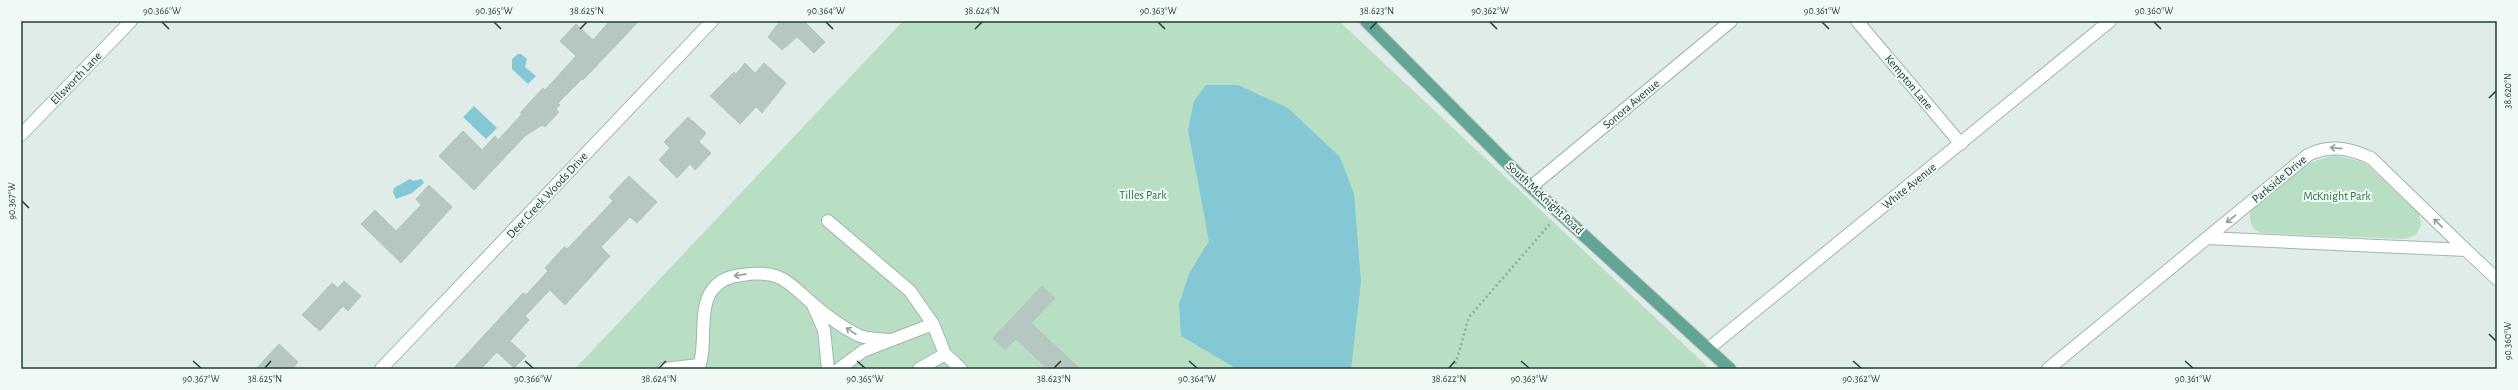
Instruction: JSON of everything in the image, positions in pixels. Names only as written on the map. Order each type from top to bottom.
[{"type":"main road","name":"South McKnight Road","points":[[1366,21],[1531,187],[1730,369]]},
{"type":"street","name":"Ellsworth Lane","points":[[21,135],[130,21]]},
{"type":"street","name":"Deer Creek Woods Drive","points":[[381,369],[712,21]]},
{"type":"street","name":"Sonora Avenue","points":[[1531,187],[1731,21]]},
{"type":"street","name":"Kempton Lane","points":[[1858,21],[1961,144]]},
{"type":"street","name":"White Avenue","points":[[1708,349],[2110,21]]},
{"type":"street","name":"Parkside Drive","points":[[2048,369],[2308,155],[2327,147],[2358,152],[2371,158],[2497,279]]},
{"type":"street","points":[[828,221],[910,291],[933,324],[944,354],[961,369]]},
{"type":"street","points":[[2207,238],[2466,250]]},
{"type":"street","points":[[664,369],[698,367],[704,314],[712,290],[729,276],[752,273],[779,276],[793,284],[813,305],[859,336],[888,340]]},
{"type":"street","points":[[813,305],[824,330],[828,369]]},
{"type":"street","points":[[839,369],[863,351],[888,340],[933,324]]},
{"type":"street","points":[[920,369],[944,354]]},
{"type":"path","points":[[1454,369],[1469,317],[1560,213]]},
{"type":"green space","name":"Tilles Park","points":[[903,21],[1339,21],[1710,369],[575,369]]},
{"type":"green space","name":"McKnight Park","points":[[2334,155],[2364,162],[2419,214],[2421,225],[2416,235],[2405,239],[2262,233],[2255,230],[2250,220],[2251,209],[2306,164]]},
{"type":"water","points":[[518,54],[521,54],[527,59],[525,67],[536,76],[528,84],[512,69],[512,59]]},
{"type":"water","points":[[1206,85],[1238,85],[1288,108],[1340,157],[1354,194],[1361,282],[1351,369],[1237,369],[1181,336],[1179,304],[1189,274],[1209,241],[1188,130],[1194,101]]},
{"type":"water","points":[[474,106],[497,128],[486,139],[463,117]]},
{"type":"water","points":[[410,179],[413,181],[422,179],[424,183],[412,193],[396,199],[393,192],[394,188]]},
{"type":"building","points":[[610,21],[639,21],[583,80],[582,79],[558,103],[560,105],[556,109],[559,112],[545,127],[542,125],[525,136],[474,190],[439,156],[463,131],[482,150],[495,136],[498,140],[543,88],[545,90],[576,56],[560,41],[576,24],[593,40]]},
{"type":"building","points":[[780,21],[804,21],[825,42],[814,53],[797,37],[782,50],[768,37]]},
{"type":"building","points":[[745,63],[755,73],[764,63],[786,83],[762,113],[756,107],[740,124],[710,96],[734,72],[736,74]]},
{"type":"building","points":[[688,117],[706,133],[699,142],[711,153],[695,170],[690,164],[677,178],[659,160],[670,148],[664,142]]},
{"type":"building","points":[[629,176],[657,202],[637,223],[630,217],[601,247],[610,256],[565,305],[550,290],[525,316],[529,320],[510,341],[526,356],[514,368],[497,352],[481,369],[453,369],[523,293],[526,295],[548,271],[545,268],[564,247],[567,249],[613,201],[609,197]]},
{"type":"building","points":[[429,185],[452,207],[401,263],[361,224],[375,210],[396,231],[421,205],[416,199]]},
{"type":"building","points":[[344,281],[361,296],[348,311],[343,306],[320,331],[302,315],[332,283],[338,288]]},
{"type":"building","points":[[1042,286],[1055,298],[1031,323],[1080,369],[1048,369],[1016,339],[1005,350],[993,338]]},
{"type":"building","points":[[279,344],[298,362],[292,369],[256,369]]}]
